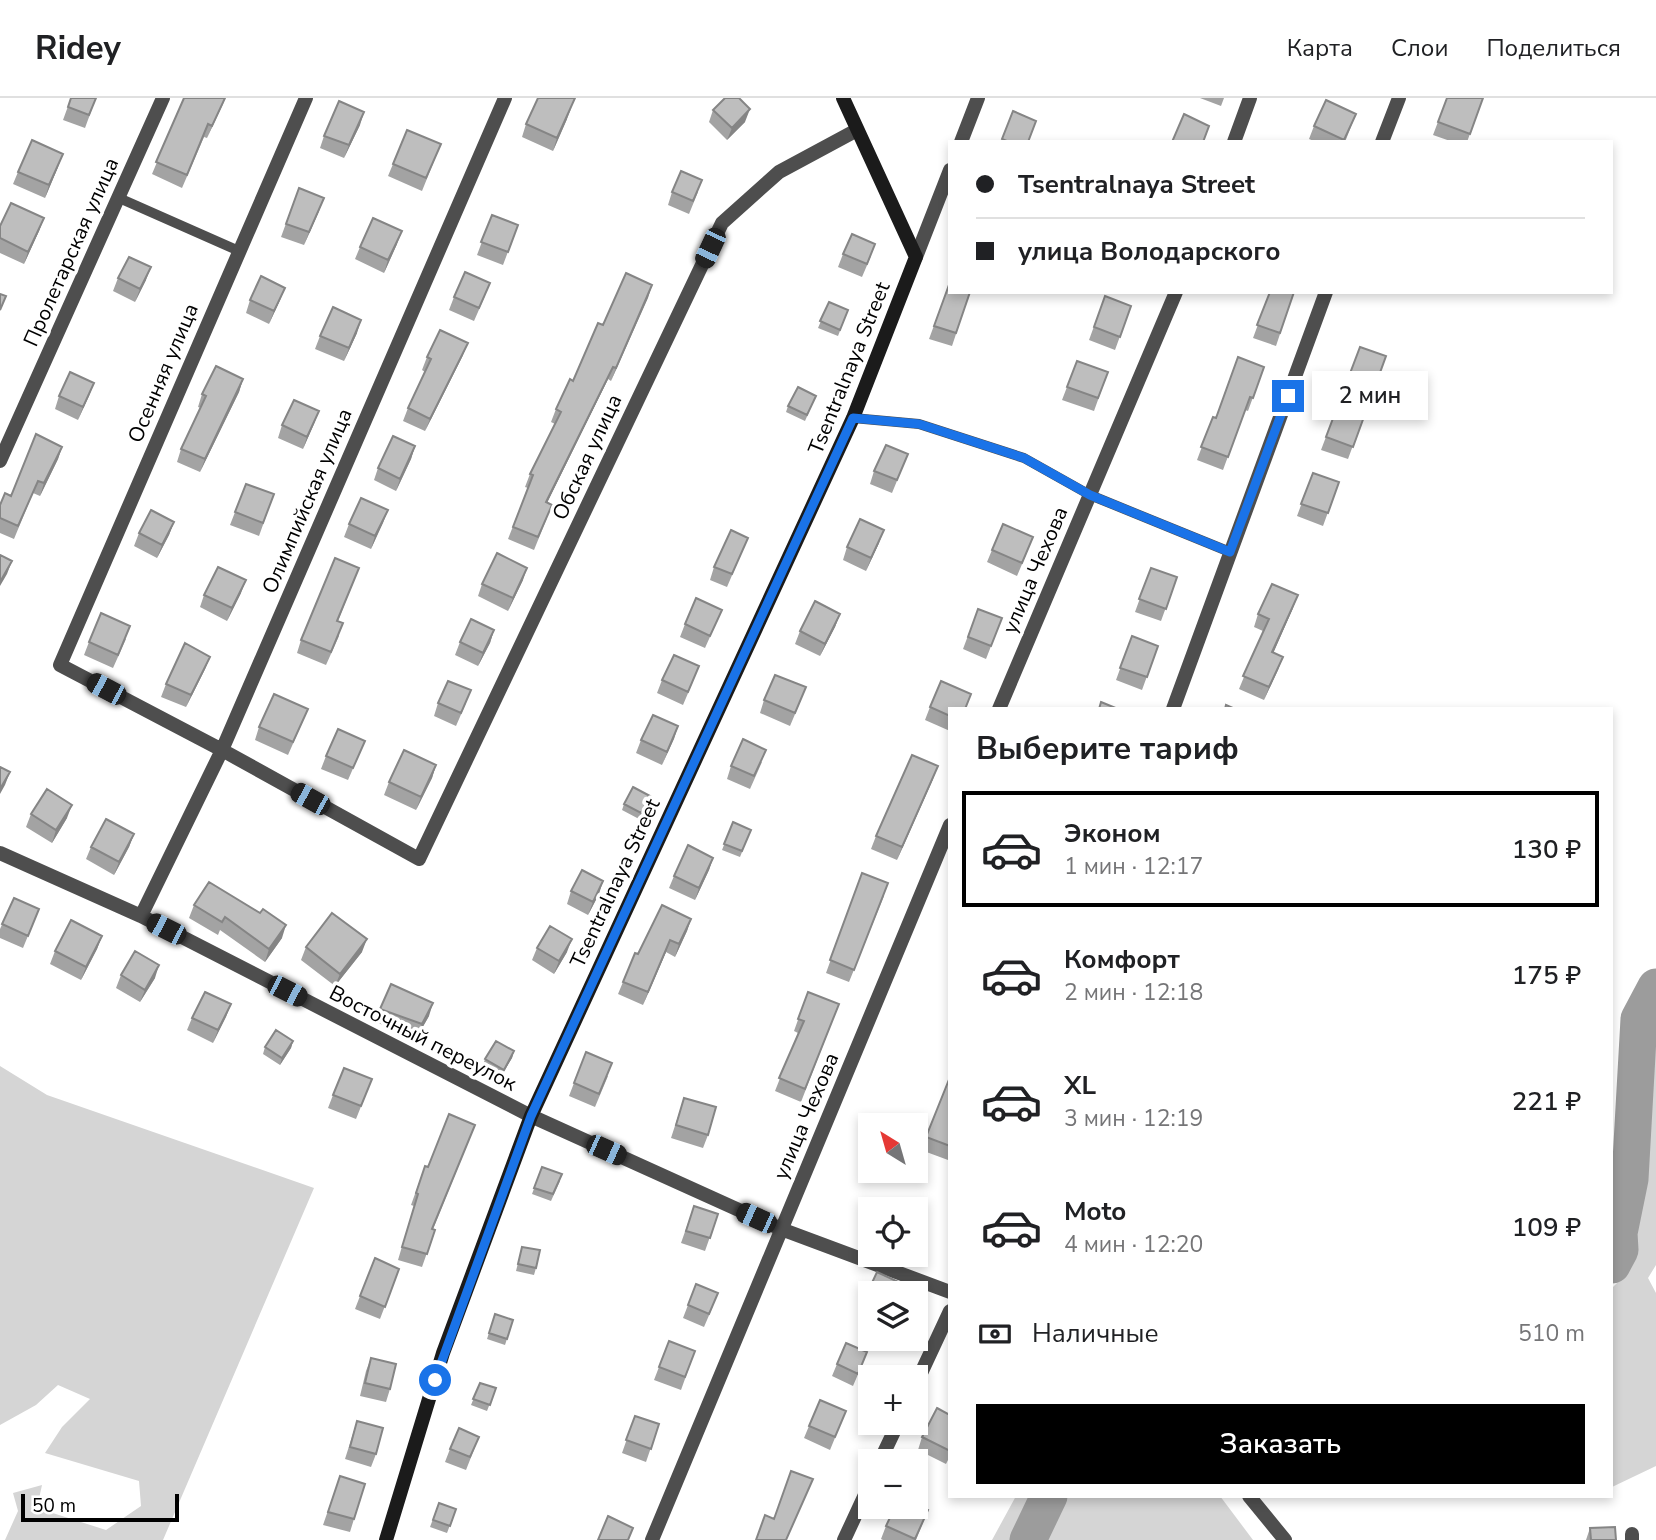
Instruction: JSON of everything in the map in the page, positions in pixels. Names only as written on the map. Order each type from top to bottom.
[{"type":"main road","points":[[843,98],[916,257]]},
{"type":"main road","name":"Tsentralnaya Street","points":[[386,1540],[443,1353],[531,1116],[853,418],[916,257]]},
{"type":"street","name":"Пролетарская улица","points":[[0,461],[163,98]]},
{"type":"street","name":"Осенняя улица","points":[[222,750],[60,665],[306,98]]},
{"type":"street","name":"Олимпийская улица","points":[[141,916],[222,750],[505,98]]},
{"type":"street","points":[[962,140],[978,98]]},
{"type":"street","points":[[1235,140],[1250,98]]},
{"type":"street","points":[[1383,140],[1399,98]]},
{"type":"street","name":"Обская улица","points":[[222,750],[419,859],[722,223],[779,173],[858,130]]},
{"type":"street","points":[[916,257],[948,175]]},
{"type":"street","name":"улица Чехова","points":[[1000,707],[1175,294]]},
{"type":"street","points":[[1174,707],[1325,294]]},
{"type":"street","name":"улица Чехова","points":[[652,1540],[948,830]]},
{"type":"street","name":"Восточный переулок","points":[[0,853],[141,916],[531,1116],[781,1229],[948,1291]]},
{"type":"street","points":[[925,1365],[948,1315]]},
{"type":"street","points":[[1251,1498],[1285,1540]]},
{"type":"street","points":[[844,1540],[858,1510]]},
{"type":"lane","points":[[119,198],[239,251]]},
{"type":"lane","points":[[853,418],[919,424],[1024,458],[1090,495],[1230,552]]},
{"type":"shaded area","points":[[1656,1017],[1656,1265],[1648,1278],[1656,1293],[1656,1466],[1613,1487],[1613,1287],[1620,1280],[1645,1119]]},
{"type":"shaded area","points":[[0,1066],[47,1095],[314,1188],[163,1540],[5,1540],[18,1511],[13,1493],[42,1485],[37,1508],[106,1530],[141,1506],[139,1481],[45,1453],[62,1427],[90,1399],[58,1385],[36,1405],[0,1425]]},
{"type":"shaded area","points":[[1015,1498],[1222,1498],[1253,1540],[992,1540]]},
{"type":"building","points":[[71,98],[96,98],[89,115],[68,107]]},
{"type":"building","points":[[184,98],[225,98],[212,126],[208,124],[187,175],[156,162]]},
{"type":"building","points":[[538,98],[575,98],[557,138],[526,124]]},
{"type":"building","points":[[725,98],[739,98],[750,109],[732,128],[713,110]]},
{"type":"building","points":[[1447,98],[1483,98],[1470,134],[1438,122]]},
{"type":"building","points":[[1326,100],[1356,114],[1344,140],[1314,126]]},
{"type":"building","points":[[339,101],[364,112],[349,145],[324,136]]},
{"type":"building","points":[[1013,111],[1036,121],[1029,140],[1002,139]]},
{"type":"building","points":[[1184,114],[1209,126],[1204,140],[1173,140]]},
{"type":"building","points":[[407,130],[441,144],[426,178],[393,164]]},
{"type":"building","points":[[32,140],[63,154],[49,185],[18,172]]},
{"type":"building","points":[[681,171],[702,180],[693,201],[672,192]]},
{"type":"building","points":[[299,188],[324,198],[309,232],[286,224]]},
{"type":"building","points":[[11,203],[44,218],[28,252],[0,238],[0,226]]},
{"type":"building","points":[[492,215],[518,225],[508,252],[481,242]]},
{"type":"building","points":[[373,218],[402,231],[388,260],[360,247]]},
{"type":"building","points":[[852,234],[875,244],[867,264],[843,254]]},
{"type":"building","points":[[129,257],[151,267],[140,289],[118,278]]},
{"type":"building","points":[[465,272],[490,283],[479,308],[454,297]]},
{"type":"building","points":[[626,273],[652,285],[616,368],[613,367],[546,502],[552,505],[538,537],[513,527],[533,475],[530,474],[561,412],[556,409],[570,379],[573,381],[598,323],[603,325]]},
{"type":"building","points":[[261,276],[285,288],[274,311],[250,300]]},
{"type":"building","points":[[948,288],[948,294],[969,294],[956,333],[934,326]]},
{"type":"building","points":[[0,294],[6,296],[0,310]]},
{"type":"building","points":[[1269,294],[1293,294],[1280,333],[1257,325]]},
{"type":"building","points":[[1105,296],[1131,306],[1120,337],[1094,327]]},
{"type":"building","points":[[829,302],[848,310],[840,330],[820,321]]},
{"type":"building","points":[[333,307],[361,320],[349,348],[320,336]]},
{"type":"building","points":[[440,330],[468,343],[430,419],[408,408],[431,359],[427,357]]},
{"type":"building","points":[[1360,347],[1386,356],[1353,447],[1326,437]]},
{"type":"building","points":[[1238,357],[1264,367],[1228,457],[1201,447],[1213,417],[1216,418]]},
{"type":"building","points":[[1077,361],[1108,372],[1098,398],[1067,387]]},
{"type":"building","points":[[216,366],[243,379],[205,459],[181,449],[206,396],[202,394]]},
{"type":"building","points":[[70,372],[94,383],[83,407],[59,396]]},
{"type":"building","points":[[798,387],[816,396],[807,415],[788,406]]},
{"type":"building","points":[[294,400],[319,411],[307,437],[282,425]]},
{"type":"building","points":[[36,434],[62,447],[44,483],[38,481],[18,526],[0,518],[0,505],[5,493],[11,496]]},
{"type":"building","points":[[393,436],[415,446],[400,479],[378,468]]},
{"type":"building","points":[[886,445],[908,454],[897,480],[874,471]]},
{"type":"building","points":[[1313,473],[1339,482],[1328,513],[1301,504]]},
{"type":"building","points":[[246,484],[274,494],[263,523],[235,512]]},
{"type":"building","points":[[361,498],[388,510],[375,536],[349,524]]},
{"type":"building","points":[[151,510],[174,522],[162,545],[139,533]]},
{"type":"building","points":[[860,519],[884,530],[871,558],[847,547]]},
{"type":"building","points":[[1003,524],[1033,537],[1022,563],[992,550]]},
{"type":"building","points":[[731,530],[748,538],[732,574],[714,567]]},
{"type":"building","points":[[497,553],[527,568],[513,598],[482,584]]},
{"type":"building","points":[[0,555],[12,561],[0,582]]},
{"type":"building","points":[[335,558],[359,568],[337,621],[343,623],[331,652],[301,640]]},
{"type":"building","points":[[218,567],[246,580],[232,608],[204,595]]},
{"type":"building","points":[[1151,568],[1177,577],[1166,609],[1139,599]]},
{"type":"building","points":[[1272,584],[1298,595],[1272,652],[1283,657],[1269,687],[1243,676],[1269,619],[1258,614]]},
{"type":"building","points":[[696,598],[722,610],[710,636],[685,624]]},
{"type":"building","points":[[815,601],[840,614],[825,644],[800,631]]},
{"type":"building","points":[[978,609],[1002,618],[991,646],[968,637]]},
{"type":"building","points":[[101,613],[130,626],[118,655],[89,642]]},
{"type":"building","points":[[471,619],[494,630],[483,653],[460,642]]},
{"type":"building","points":[[1132,636],[1158,646],[1147,677],[1120,668]]},
{"type":"building","points":[[185,643],[210,657],[191,695],[166,684]]},
{"type":"building","points":[[674,655],[699,666],[688,692],[662,680]]},
{"type":"building","points":[[775,675],[806,687],[795,713],[764,700]]},
{"type":"building","points":[[448,681],[471,690],[461,713],[438,703]]},
{"type":"building","points":[[941,681],[971,694],[966,707],[948,707],[948,715],[930,707]]},
{"type":"building","points":[[274,694],[308,709],[293,742],[259,727]]},
{"type":"building","points":[[1101,702],[1113,707],[1100,707]]},
{"type":"building","points":[[653,715],[678,726],[667,752],[641,740]]},
{"type":"building","points":[[338,729],[365,741],[353,768],[326,756]]},
{"type":"building","points":[[743,739],[766,750],[754,776],[731,766]]},
{"type":"building","points":[[404,750],[436,765],[421,797],[389,782]]},
{"type":"building","points":[[912,755],[938,766],[902,847],[876,836]]},
{"type":"building","points":[[0,767],[10,772],[0,789]]},
{"type":"building","points":[[633,787],[650,796],[641,813],[624,804]]},
{"type":"building","points":[[47,789],[72,805],[56,830],[31,814]]},
{"type":"building","points":[[106,819],[134,834],[119,862],[91,847]]},
{"type":"building","points":[[733,822],[751,830],[742,851],[724,844]]},
{"type":"building","points":[[688,845],[713,858],[699,888],[674,876]]},
{"type":"building","points":[[582,870],[603,881],[593,902],[571,891]]},
{"type":"building","points":[[862,873],[888,883],[854,970],[830,960]]},
{"type":"building","points":[[209,882],[260,913],[263,909],[286,925],[269,949],[225,917],[222,922],[194,905]]},
{"type":"building","points":[[14,898],[39,909],[28,936],[2,924]]},
{"type":"building","points":[[662,905],[691,919],[679,944],[670,940],[648,992],[623,982],[635,953],[638,954]]},
{"type":"building","points":[[332,913],[367,939],[340,974],[306,947]]},
{"type":"building","points":[[71,920],[102,936],[86,967],[55,951]]},
{"type":"building","points":[[550,926],[572,939],[559,961],[537,948]]},
{"type":"building","points":[[135,951],[159,965],[145,990],[121,975]]},
{"type":"building","points":[[391,984],[433,1003],[422,1024],[380,1009]]},
{"type":"building","points":[[205,992],[231,1004],[218,1030],[192,1018]]},
{"type":"building","points":[[808,992],[839,1004],[805,1089],[779,1078],[804,1021],[798,1019]]},
{"type":"building","points":[[276,1030],[293,1041],[282,1058],[265,1047]]},
{"type":"building","points":[[496,1041],[514,1051],[504,1070],[485,1059]]},
{"type":"building","points":[[586,1052],[612,1063],[599,1094],[574,1083]]},
{"type":"building","points":[[344,1068],[372,1079],[361,1106],[333,1095]]},
{"type":"building","points":[[948,1082],[948,1145],[928,1138],[928,1132]]},
{"type":"building","points":[[684,1098],[716,1107],[708,1135],[676,1125]]},
{"type":"building","points":[[449,1114],[475,1125],[432,1229],[435,1230],[427,1254],[402,1247],[425,1166],[428,1167]]},
{"type":"building","points":[[542,1167],[562,1174],[553,1194],[534,1188]]},
{"type":"building","points":[[694,1206],[718,1214],[710,1238],[686,1231]]},
{"type":"building","points":[[522,1247],[540,1250],[536,1268],[518,1264]]},
{"type":"building","points":[[375,1258],[399,1269],[385,1307],[360,1296]]},
{"type":"building","points":[[877,1272],[896,1281],[873,1281]]},
{"type":"building","points":[[696,1284],[718,1293],[709,1314],[688,1305]]},
{"type":"building","points":[[495,1314],[513,1320],[507,1339],[489,1333]]},
{"type":"building","points":[[669,1341],[695,1351],[685,1377],[659,1367]]},
{"type":"building","points":[[846,1343],[858,1348],[858,1351],[867,1352],[862,1365],[858,1365],[858,1374],[837,1364]]},
{"type":"building","points":[[371,1358],[396,1364],[390,1389],[365,1383]]},
{"type":"building","points":[[480,1383],[496,1388],[490,1405],[473,1399]]},
{"type":"building","points":[[820,1400],[846,1411],[835,1437],[809,1426]]},
{"type":"building","points":[[937,1408],[948,1414],[948,1450],[922,1437],[928,1435],[928,1425]]},
{"type":"building","points":[[635,1416],[659,1424],[651,1449],[626,1440]]},
{"type":"building","points":[[357,1421],[383,1428],[376,1454],[350,1447]]},
{"type":"building","points":[[459,1428],[479,1437],[470,1457],[450,1449]]},
{"type":"building","points":[[791,1471],[813,1479],[786,1540],[756,1540],[765,1515],[774,1519]]},
{"type":"building","points":[[340,1476],[365,1484],[354,1519],[328,1512]]},
{"type":"building","points":[[439,1503],[456,1509],[450,1526],[433,1520]]},
{"type":"building","points":[[608,1516],[633,1528],[628,1540],[598,1540]]},
{"type":"building","points":[[889,1519],[924,1519],[915,1539],[886,1526]]},
{"type":"building","points":[[1615,1527],[1616,1540],[1591,1540],[1590,1528]]},
{"type":"waterway","points":[[1613,1263],[1620,1250],[1619,1233],[1630,1179],[1639,1019],[1656,987]]},
{"type":"waterway","points":[[1028,1540],[1048,1498]]},
{"type":"route","points":[[435,1380],[531,1116],[853,418],[919,424],[1024,458],[1090,495],[1230,552],[1288,396]]}]
